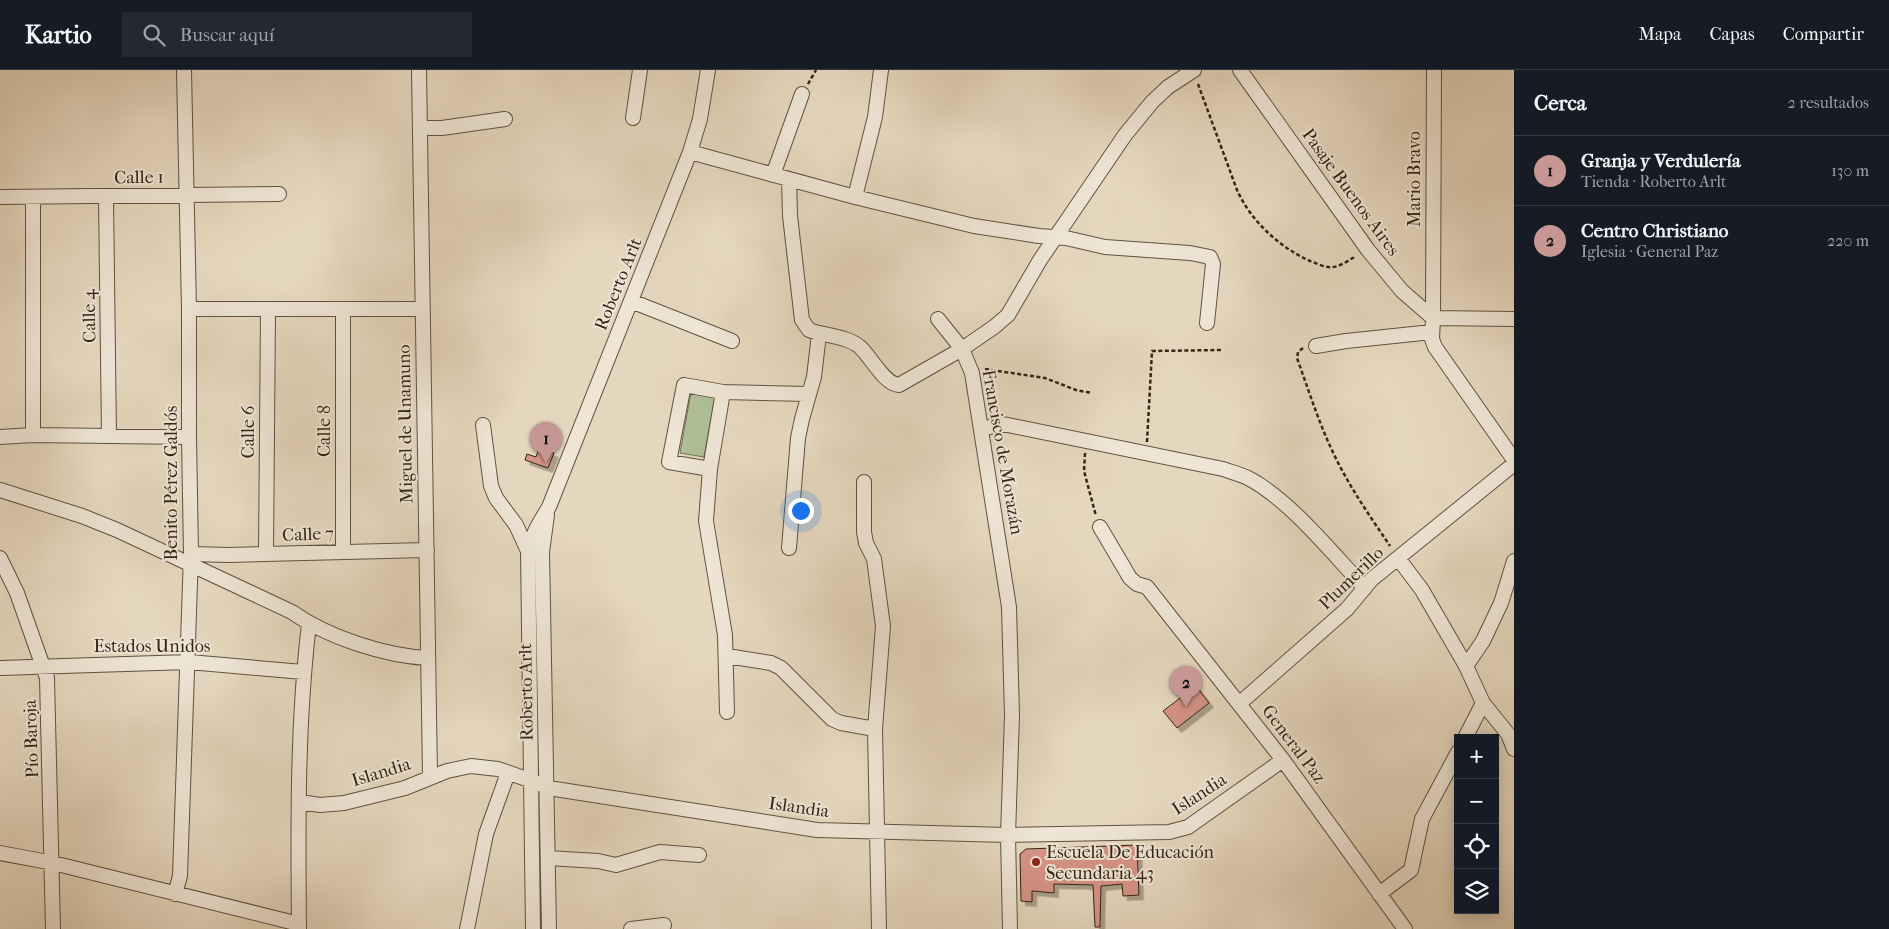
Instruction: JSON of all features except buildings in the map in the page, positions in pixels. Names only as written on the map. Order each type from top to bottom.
[{"type":"street","name":"Benito Pérez Galdós","points":[[176,894],[180,876],[189,662],[191,560],[189,437],[190,309],[184,70]]},
{"type":"street","name":"Miguel de Unamuno","points":[[419,70],[430,776]]},
{"type":"street","points":[[633,118],[640,70]]},
{"type":"street","name":"Roberto Arlt","points":[[532,781],[528,551],[532,536],[549,507],[690,152],[700,119],[708,70]]},
{"type":"street","points":[[855,197],[875,117],[881,70]]},
{"type":"street","name":"Pasaje Buenos Aires","points":[[1240,70],[1368,250],[1432,325]]},
{"type":"street","name":"Mario Bravo","points":[[1432,325],[1434,70]]},
{"type":"street","points":[[789,179],[790,216],[802,320],[809,330],[853,342],[864,351],[884,376],[895,385],[905,383],[962,349],[1008,315],[1040,260],[1105,162],[1141,116],[1168,88],[1193,71]]},
{"type":"street","points":[[773,175],[802,94]]},
{"type":"street","points":[[420,128],[442,128],[505,119]]},
{"type":"street","points":[[690,152],[855,197],[974,226],[1056,237],[1105,247],[1190,253],[1210,257],[1213,264],[1207,323]]},
{"type":"street","name":"Calle 1","points":[[0,197],[279,194]]},
{"type":"street","points":[[32,197],[34,436]]},
{"type":"street","name":"Calle 4","points":[[106,197],[109,436]]},
{"type":"street","points":[[631,301],[732,341]]},
{"type":"street","points":[[190,309],[422,309]]},
{"type":"street","name":"Calle 8","points":[[343,309],[343,552]]},
{"type":"street","name":"Calle 6","points":[[266,554],[268,310]]},
{"type":"street","name":"Francisco de Morazán","points":[[938,319],[962,349],[971,369],[1009,606],[1012,715],[1008,835],[1010,929]]},
{"type":"street","points":[[1316,346],[1432,325],[1514,319]]},
{"type":"street","points":[[1432,325],[1432,339],[1435,347],[1514,460]]},
{"type":"street","points":[[789,548],[798,438],[814,377],[819,334]]},
{"type":"street","points":[[710,470],[669,462],[684,385],[723,392],[808,394]]},
{"type":"street","points":[[723,392],[710,470],[706,522],[725,635],[727,712]]},
{"type":"street","points":[[981,429],[1003,424],[1223,469],[1248,478],[1266,490],[1299,518],[1365,588]]},
{"type":"street","points":[[483,425],[491,486],[496,498],[516,525],[528,551]]},
{"type":"street","points":[[0,437],[189,437]]},
{"type":"street","name":"Plumerillo","points":[[1240,703],[1347,609],[1372,579],[1514,464]]},
{"type":"street","points":[[864,482],[864,532],[866,543],[874,559],[884,626],[875,729],[879,929]]},
{"type":"street","points":[[0,490],[82,516],[191,560],[226,580],[292,612],[309,624],[393,655],[428,658]]},
{"type":"street","name":"Roberto Arlt","points":[[547,787],[542,552],[549,507]]},
{"type":"street","name":"General Paz","points":[[1100,527],[1130,578],[1138,584],[1147,587],[1240,703],[1404,929]]},
{"type":"street","name":"Calle 7","points":[[191,560],[266,554],[426,550]]},
{"type":"street","name":"Pío Baroja","points":[[0,558],[17,593],[44,665],[48,687],[53,929]]},
{"type":"street","points":[[1398,558],[1422,590],[1466,666],[1483,703],[1511,733],[1514,748]]},
{"type":"street","points":[[1466,666],[1483,641],[1501,603],[1514,561]]},
{"type":"street","points":[[0,852],[53,863],[299,926],[303,672],[309,624]]},
{"type":"street","points":[[727,656],[771,663],[788,673],[832,719],[840,724],[875,729]]},
{"type":"street","name":"Estados Unidos","points":[[0,668],[44,665],[189,662],[303,672]]},
{"type":"street","points":[[1467,734],[1483,703]]},
{"type":"street","name":"Islandia","points":[[300,802],[320,805],[344,802],[405,788],[447,770],[471,766],[498,769],[547,787],[817,830],[1008,835],[1176,831],[1188,827],[1283,760]]},
{"type":"street","points":[[1379,894],[1411,870],[1422,820],[1454,760]]},
{"type":"street","points":[[467,929],[486,834],[508,773]]},
{"type":"street","points":[[532,781],[533,929]]},
{"type":"street","points":[[547,787],[549,929]]},
{"type":"street","points":[[548,858],[598,861],[616,865],[660,852],[699,855]]},
{"type":"street","points":[[631,929],[664,925]]},
{"type":"path","points":[[1193,71],[1237,190],[1244,205],[1258,222],[1295,254],[1331,268],[1368,250]]},
{"type":"path","points":[[1316,346],[1301,348],[1297,358],[1318,419],[1341,470],[1355,495],[1398,558]]},
{"type":"path","points":[[1146,453],[1152,351],[1222,350]]},
{"type":"path","points":[[971,369],[988,369],[1045,378],[1092,394]]},
{"type":"path","points":[[1085,441],[1084,471],[1100,527]]},
{"type":"green space","points":[[691,392],[715,396],[704,457],[680,453]]},
{"type":"place","name":"Granja y Verdulería","points":[[546,463]]},
{"type":"place","name":"Centro Christiano","points":[[1186,707]]},
{"type":"place","name":"Escuela De Educación Secundaria 43","points":[[1036,862]]}]
